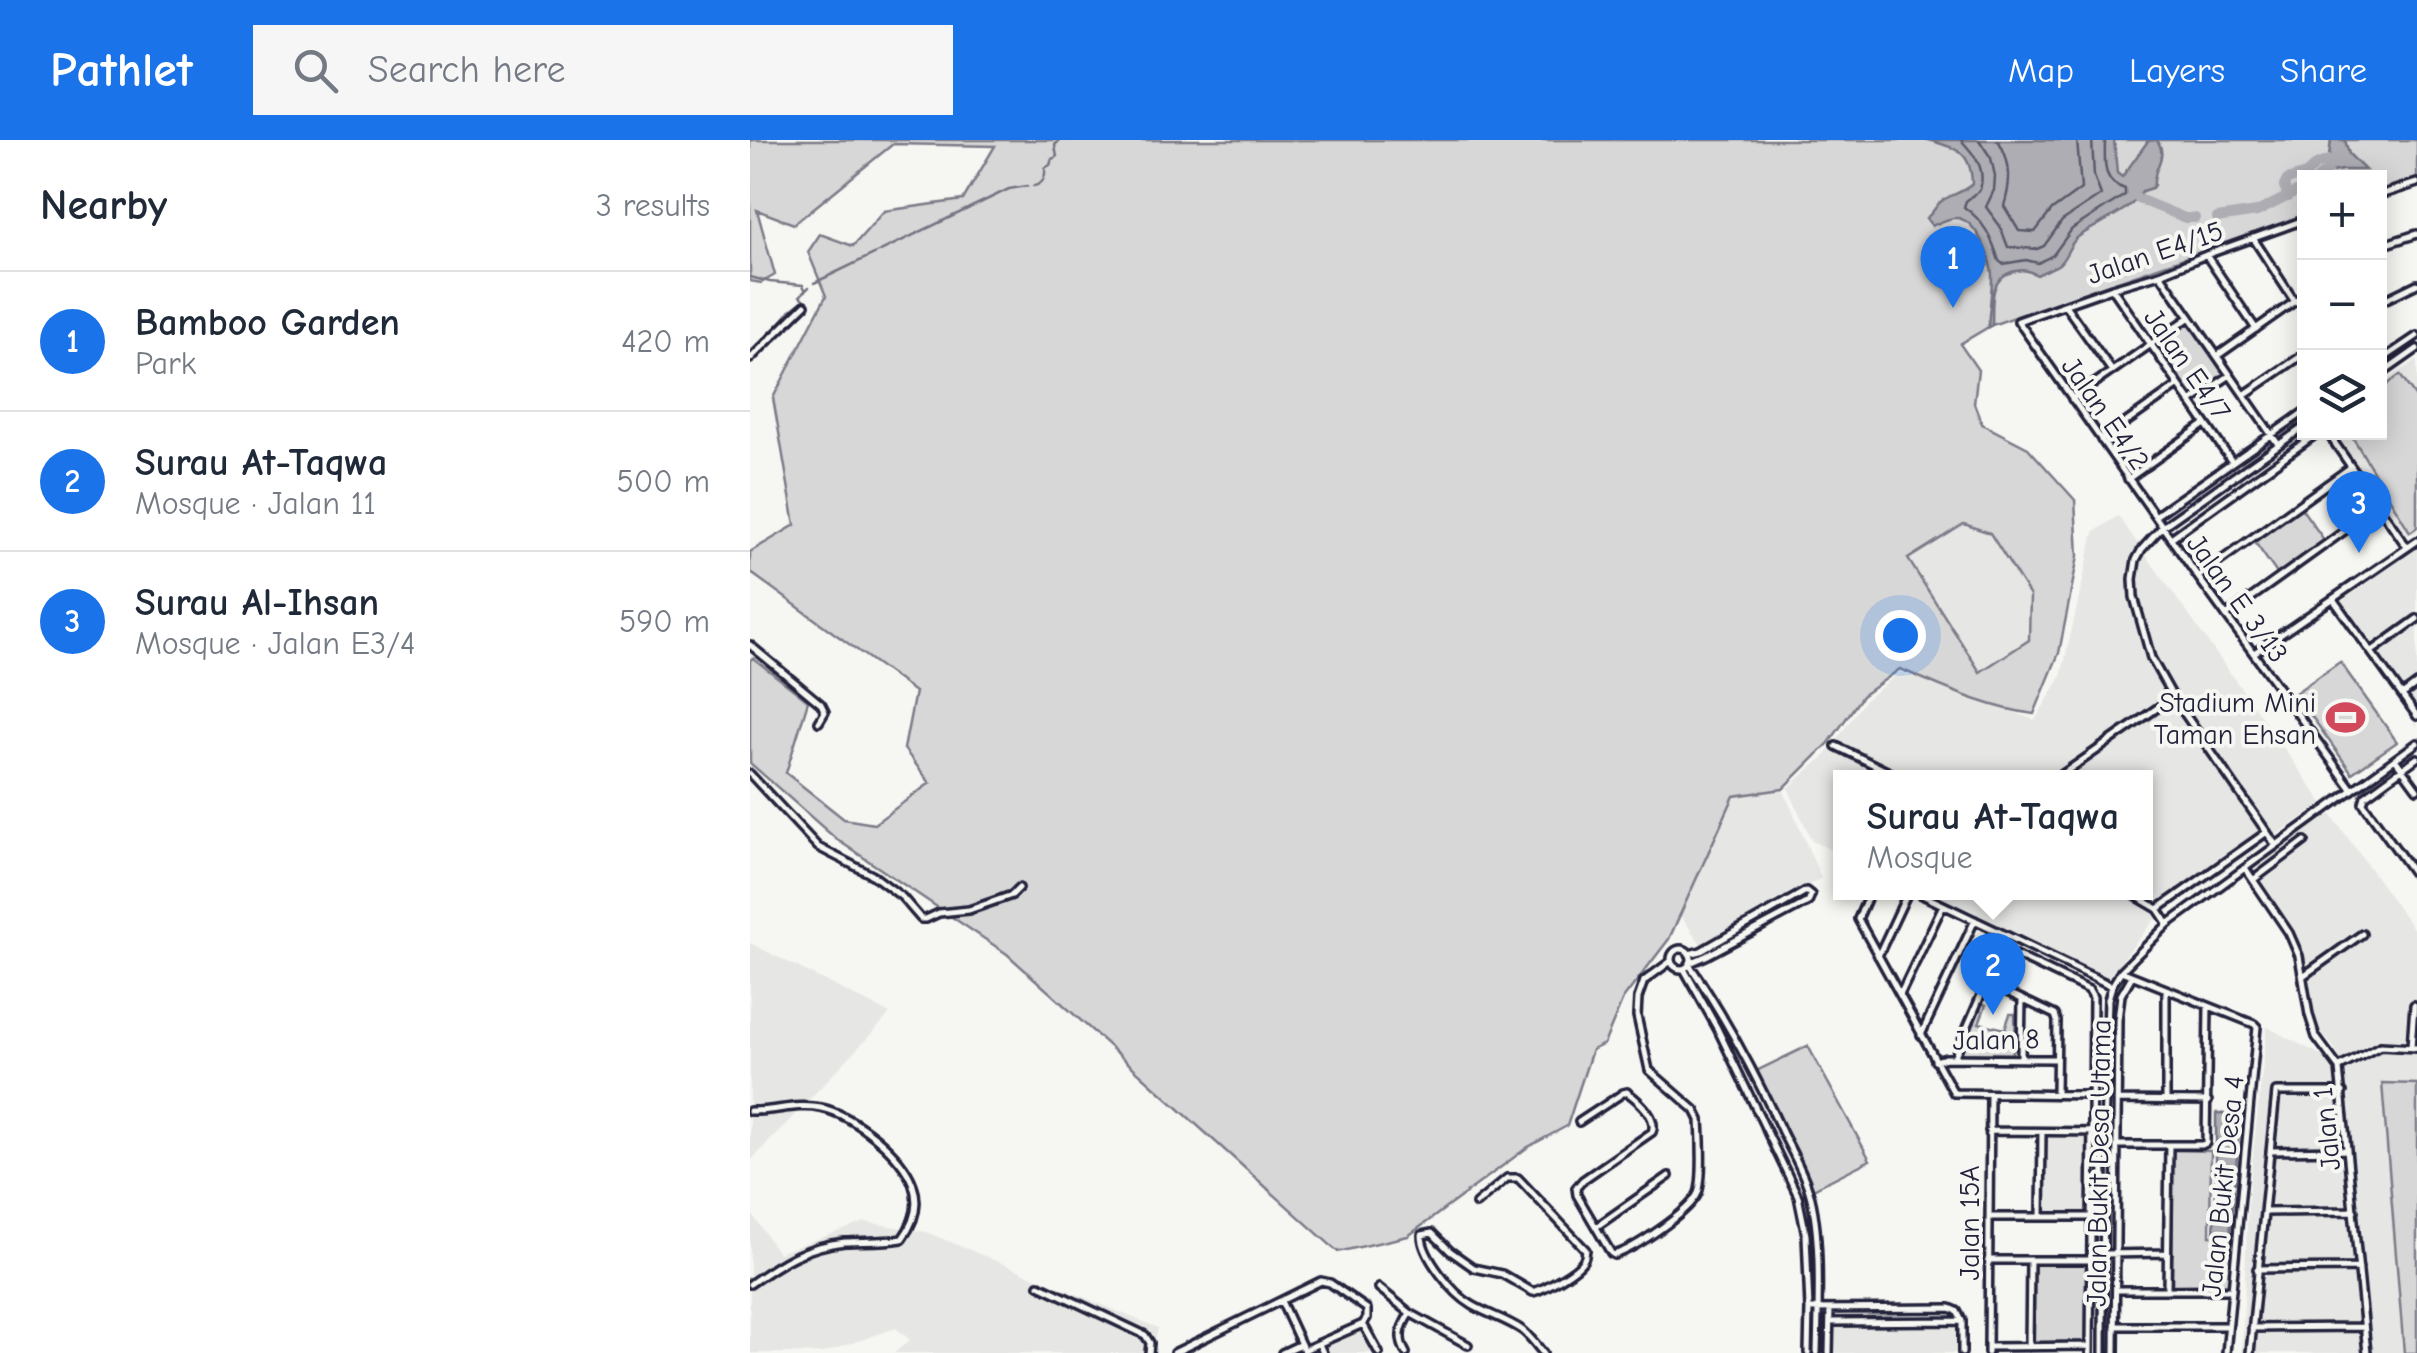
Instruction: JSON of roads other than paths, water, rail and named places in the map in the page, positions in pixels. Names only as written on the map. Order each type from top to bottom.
[{"type":"street","points":[[2387,193],[2417,183]]},
{"type":"street","name":"Jalan E4/15","points":[[2018,321],[2297,223]]},
{"type":"street","points":[[2387,244],[2417,234]]},
{"type":"street","points":[[2216,356],[2295,302],[2253,238]]},
{"type":"street","points":[[2206,255],[2256,329]]},
{"type":"street","points":[[2160,274],[2279,445]]},
{"type":"street","points":[[2387,299],[2417,284]]},
{"type":"street","name":"Jalan E4/7","points":[[2112,288],[2232,462]]},
{"type":"street","points":[[750,359],[805,305]]},
{"type":"street","points":[[2065,305],[2112,372]]},
{"type":"street","points":[[2072,400],[2190,317]]},
{"type":"street","name":"Jalan E4/2","points":[[2018,321],[2162,527]]},
{"type":"street","points":[[2387,356],[2416,338]]},
{"type":"street","points":[[2387,370],[2417,349]]},
{"type":"street","points":[[2244,395],[2297,359]]},
{"type":"street","points":[[2190,402],[2230,375]]},
{"type":"street","points":[[2100,440],[2179,385]]},
{"type":"street","points":[[2155,516],[2297,417]]},
{"type":"street","points":[[2128,479],[2205,424]]},
{"type":"street","points":[[2275,844],[2173,697],[2151,658],[2133,586],[2138,556],[2162,527],[2297,432]]},
{"type":"street","points":[[2171,538],[2308,440]]},
{"type":"street","points":[[2333,440],[2407,548]]},
{"type":"street","points":[[2198,577],[2352,467]]},
{"type":"street","points":[[2226,616],[2379,506]]},
{"type":"street","name":"Jalan E 3/13","points":[[2162,527],[2352,789]]},
{"type":"street","points":[[2254,653],[2417,541]]},
{"type":"street","points":[[2332,598],[2417,716]]},
{"type":"street","points":[[2371,652],[2417,619]]},
{"type":"street","points":[[750,645],[822,704],[826,712],[819,722]]},
{"type":"street","points":[[2402,695],[2417,684]]},
{"type":"street","points":[[2069,770],[2173,697]]},
{"type":"street","points":[[1932,900],[2112,986],[2121,971],[2168,924],[2417,743]]},
{"type":"street","points":[[1836,746],[1885,770]]},
{"type":"street","points":[[2417,758],[2365,796],[2364,806],[2417,878]]},
{"type":"street","points":[[2395,759],[2417,789]]},
{"type":"street","points":[[750,774],[818,847],[874,876],[902,897],[922,919],[968,910],[1012,895],[1018,888]]},
{"type":"street","points":[[2158,909],[2266,832]]},
{"type":"street","points":[[2253,880],[2305,842]]},
{"type":"street","name":"Jalan 1","points":[[2244,866],[2299,956],[2316,1037],[2339,1068],[2367,1353]]},
{"type":"street","points":[[1671,961],[1674,966],[1688,965],[1804,905],[1812,896],[1806,890],[1689,954]]},
{"type":"street","points":[[1866,900],[1860,921],[1951,1091],[2092,1095]]},
{"type":"street","points":[[1878,956],[1904,900]]},
{"type":"street","points":[[2143,900],[2158,909],[2168,924]]},
{"type":"street","points":[[1900,995],[1944,906]]},
{"type":"street","points":[[1921,1035],[1975,920]]},
{"type":"street","points":[[2303,976],[2362,934]]},
{"type":"street","points":[[1954,1058],[2006,936]]},
{"type":"street","points":[[1988,1350],[2030,1346],[2090,1350],[2093,997],[2088,990],[2001,948]]},
{"type":"street","points":[[1580,1122],[1627,1092],[1654,1119],[1652,1132],[1576,1188],[1614,1254],[1638,1244],[1693,1201],[1700,1190],[1700,1120],[1696,1110],[1649,1070],[1637,1016],[1644,981],[1671,961],[1678,950],[1689,954]]},
{"type":"street","points":[[1689,954],[1688,965],[1798,1196],[1806,1235],[1808,1353]]},
{"type":"street","points":[[1688,965],[1721,1012],[1809,1191],[1816,1234],[1816,1353]]},
{"type":"street","points":[[2117,1145],[2202,1145],[2207,1138],[2208,1101],[2208,1006],[2121,971]]},
{"type":"street","name":"Jalan Bukit Desa Utama","points":[[2115,1353],[2118,1020],[2122,995],[2132,976]]},
{"type":"street","points":[[1986,982],[2054,1015],[2056,1094]]},
{"type":"street","name":"Jalan Bukit Desa Utama","points":[[2103,1353],[2106,1010],[2112,986]]},
{"type":"street","points":[[2166,989],[2166,1101]]},
{"type":"street","points":[[2021,1058],[2022,999]]},
{"type":"street","points":[[2339,1068],[2380,1046],[2414,1048],[2414,1005]]},
{"type":"street","name":"Jalan Bukit Desa 4","points":[[2208,1006],[2258,1027],[2226,1353]]},
{"type":"street","name":"Jalan 8","points":[[1936,1061],[2056,1059]]},
{"type":"street","points":[[2250,1353],[2276,1092],[2343,1092]]},
{"type":"street","name":"Jalan 15A","points":[[1988,1350],[1990,1094]]},
{"type":"street","points":[[2117,1100],[2208,1101]]},
{"type":"street","points":[[750,1111],[815,1106],[849,1119],[902,1162],[912,1180],[915,1197],[915,1208],[902,1240],[846,1242],[816,1248],[784,1260],[750,1284]]},
{"type":"street","points":[[1989,1131],[2104,1132]]},
{"type":"street","points":[[2041,1218],[2042,1132]]},
{"type":"street","points":[[2167,1290],[2168,1145]]},
{"type":"street","points":[[2270,1150],[2348,1150]]},
{"type":"street","points":[[1596,1228],[1670,1176]]},
{"type":"street","points":[[1476,1204],[1507,1178],[1518,1178],[1586,1250],[1581,1264],[1544,1289],[1532,1292],[1502,1274],[1474,1268],[1432,1233],[1422,1235],[1430,1259],[1458,1294],[1526,1332],[1543,1353]]},
{"type":"street","points":[[2264,1212],[2354,1210]]},
{"type":"street","points":[[1989,1217],[2092,1218]]},
{"type":"street","points":[[2103,1254],[2168,1253]]},
{"type":"street","points":[[1988,1260],[2091,1260]]},
{"type":"street","points":[[2030,1260],[2030,1346]]},
{"type":"street","points":[[2257,1269],[2359,1268]]},
{"type":"street","points":[[1174,1353],[1316,1283],[1326,1281],[1367,1309],[1363,1324],[1319,1344],[1282,1353]]},
{"type":"street","points":[[1039,1285],[1146,1336],[1150,1353]]},
{"type":"street","points":[[1379,1288],[1410,1313],[1468,1345]]},
{"type":"street","points":[[2116,1290],[2231,1290]]},
{"type":"street","points":[[1280,1301],[1303,1349]]},
{"type":"street","points":[[1809,1309],[1950,1308],[1962,1321],[1962,1353]]},
{"type":"street","points":[[1830,1309],[1830,1353]]},
{"type":"street","points":[[1406,1353],[1400,1334],[1410,1313]]},
{"type":"street","points":[[1830,1322],[1962,1321]]},
{"type":"street","points":[[1363,1324],[1379,1353]]},
{"type":"street","points":[[2115,1326],[2228,1326]]},
{"type":"street","points":[[2252,1328],[2364,1327]]},
{"type":"street","points":[[1319,1344],[1323,1353]]},
{"type":"water","points":[[1929,140],[2114,140],[2117,173],[2122,177],[2148,141],[2157,140],[2161,158],[2152,188],[2142,191],[2123,210],[2078,237],[2059,264],[2037,275],[2019,270],[2004,275],[1995,287],[1992,325],[1988,327],[1992,277],[1976,232],[1963,220],[1952,218],[1932,226],[1926,218],[1943,200],[1972,184],[1969,164],[1954,149]]},
{"type":"water","points":[[2331,140],[2345,140],[2349,154],[2365,170],[2342,170],[2327,170]]},
{"type":"water","points":[[2216,1113],[2240,1114],[2235,1183],[2216,1183]]},
{"type":"water","points":[[2216,1186],[2234,1187],[2230,1235],[2214,1234]]},
{"type":"waterway","points":[[1033,186],[1041,182],[1045,168],[1057,157],[1055,145],[1060,140]]},
{"type":"waterway","points":[[2288,197],[2284,186],[2287,180],[2328,160]]},
{"type":"waterway","points":[[814,283],[1009,189],[1027,186]]},
{"type":"waterway","points":[[2217,218],[2257,212],[2297,192]]},
{"type":"waterway","points":[[2139,199],[2185,218],[2195,218]]},
{"type":"waterway","points":[[750,277],[803,285],[805,289]]},
{"type":"waterway","points":[[763,342],[804,300],[800,296],[809,287]]},
{"type":"place","name":"Bamboo Garden","points":[[1953,308]]},
{"type":"place","name":"Surau Al-Ihsan","points":[[2359,553]]},
{"type":"place","name":"Stadium Mini Taman Ehsan","points":[[2346,718]]},
{"type":"place","name":"Surau At-Taqwa","points":[[1993,1015]]}]
